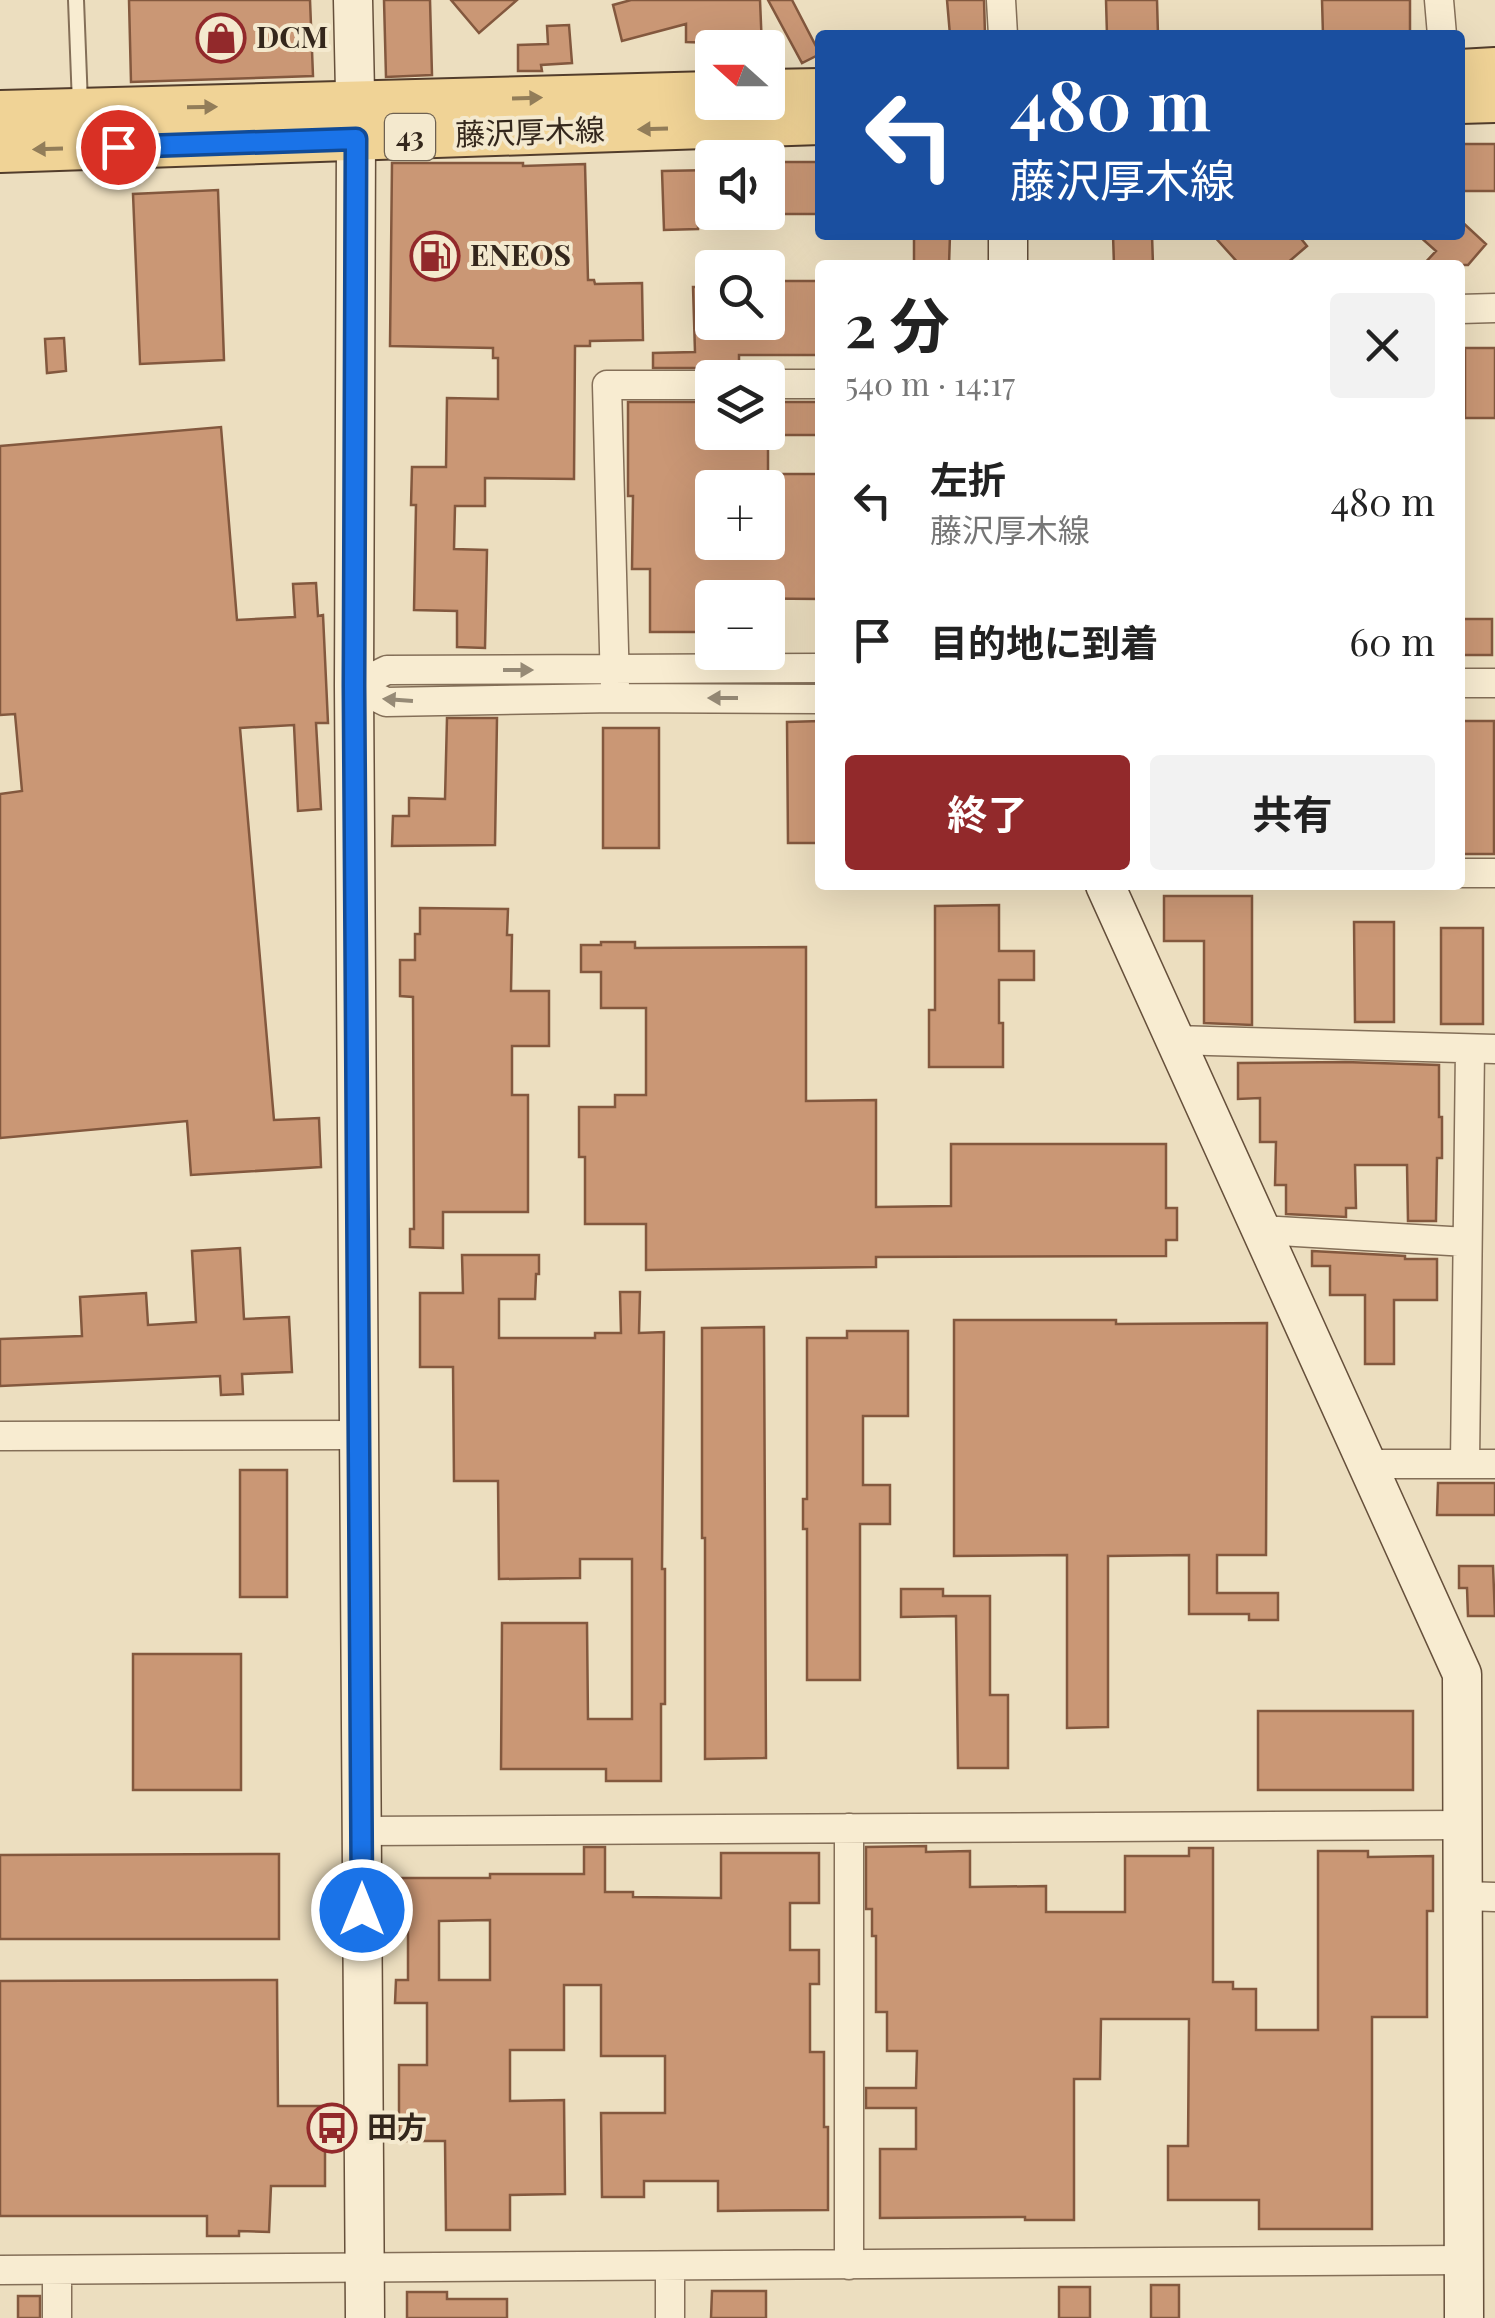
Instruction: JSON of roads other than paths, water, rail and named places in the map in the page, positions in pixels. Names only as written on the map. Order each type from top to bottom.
[{"type":"main road","points":[[1465,71],[1495,69]]},
{"type":"main road","points":[[785,91],[815,90]]},
{"type":"main road","name":"藤沢厚木線","points":[[0,151],[695,94]]},
{"type":"main road","points":[[1465,102],[1495,101]]},
{"type":"main road","name":"藤沢厚木線","points":[[0,112],[80,110],[355,121],[815,122]]},
{"type":"street","points":[[353,0],[365,2318]]},
{"type":"street","points":[[1001,0],[1002,30]]},
{"type":"street","points":[[1439,0],[1442,30]]},
{"type":"street","points":[[1465,309],[1495,308]]},
{"type":"street","points":[[615,698],[607,385],[695,384]]},
{"type":"street","points":[[785,384],[815,384]]},
{"type":"street","points":[[354,686],[388,670],[815,668]]},
{"type":"street","points":[[1465,683],[1495,683]]},
{"type":"street","points":[[354,686],[386,702],[815,699]]},
{"type":"street","points":[[1465,872],[1495,873]]},
{"type":"street","points":[[1107,890],[1366,1464],[1478,1674],[1462,1825],[1479,1896],[1464,2318]]},
{"type":"street","points":[[1174,1040],[1482,1049],[1468,1242],[1465,1464]]},
{"type":"street","points":[[1260,1230],[1468,1242]]},
{"type":"street","points":[[0,1436],[359,1434]]},
{"type":"street","points":[[1366,1464],[1495,1464]]},
{"type":"street","points":[[362,1831],[1462,1825]]},
{"type":"street","points":[[849,2265],[850,1828]]},
{"type":"street","points":[[0,2270],[1464,2260]]},
{"type":"street","points":[[670,2266],[670,2318]]},
{"type":"street","points":[[57,2270],[57,2318]]},
{"type":"lane","points":[[76,0],[80,110]]},
{"type":"place","name":"DCM","points":[[221,38]]},
{"type":"place","name":"ENEOS","points":[[435,256]]},
{"type":"place","name":"田方","points":[[332,2128]]}]
